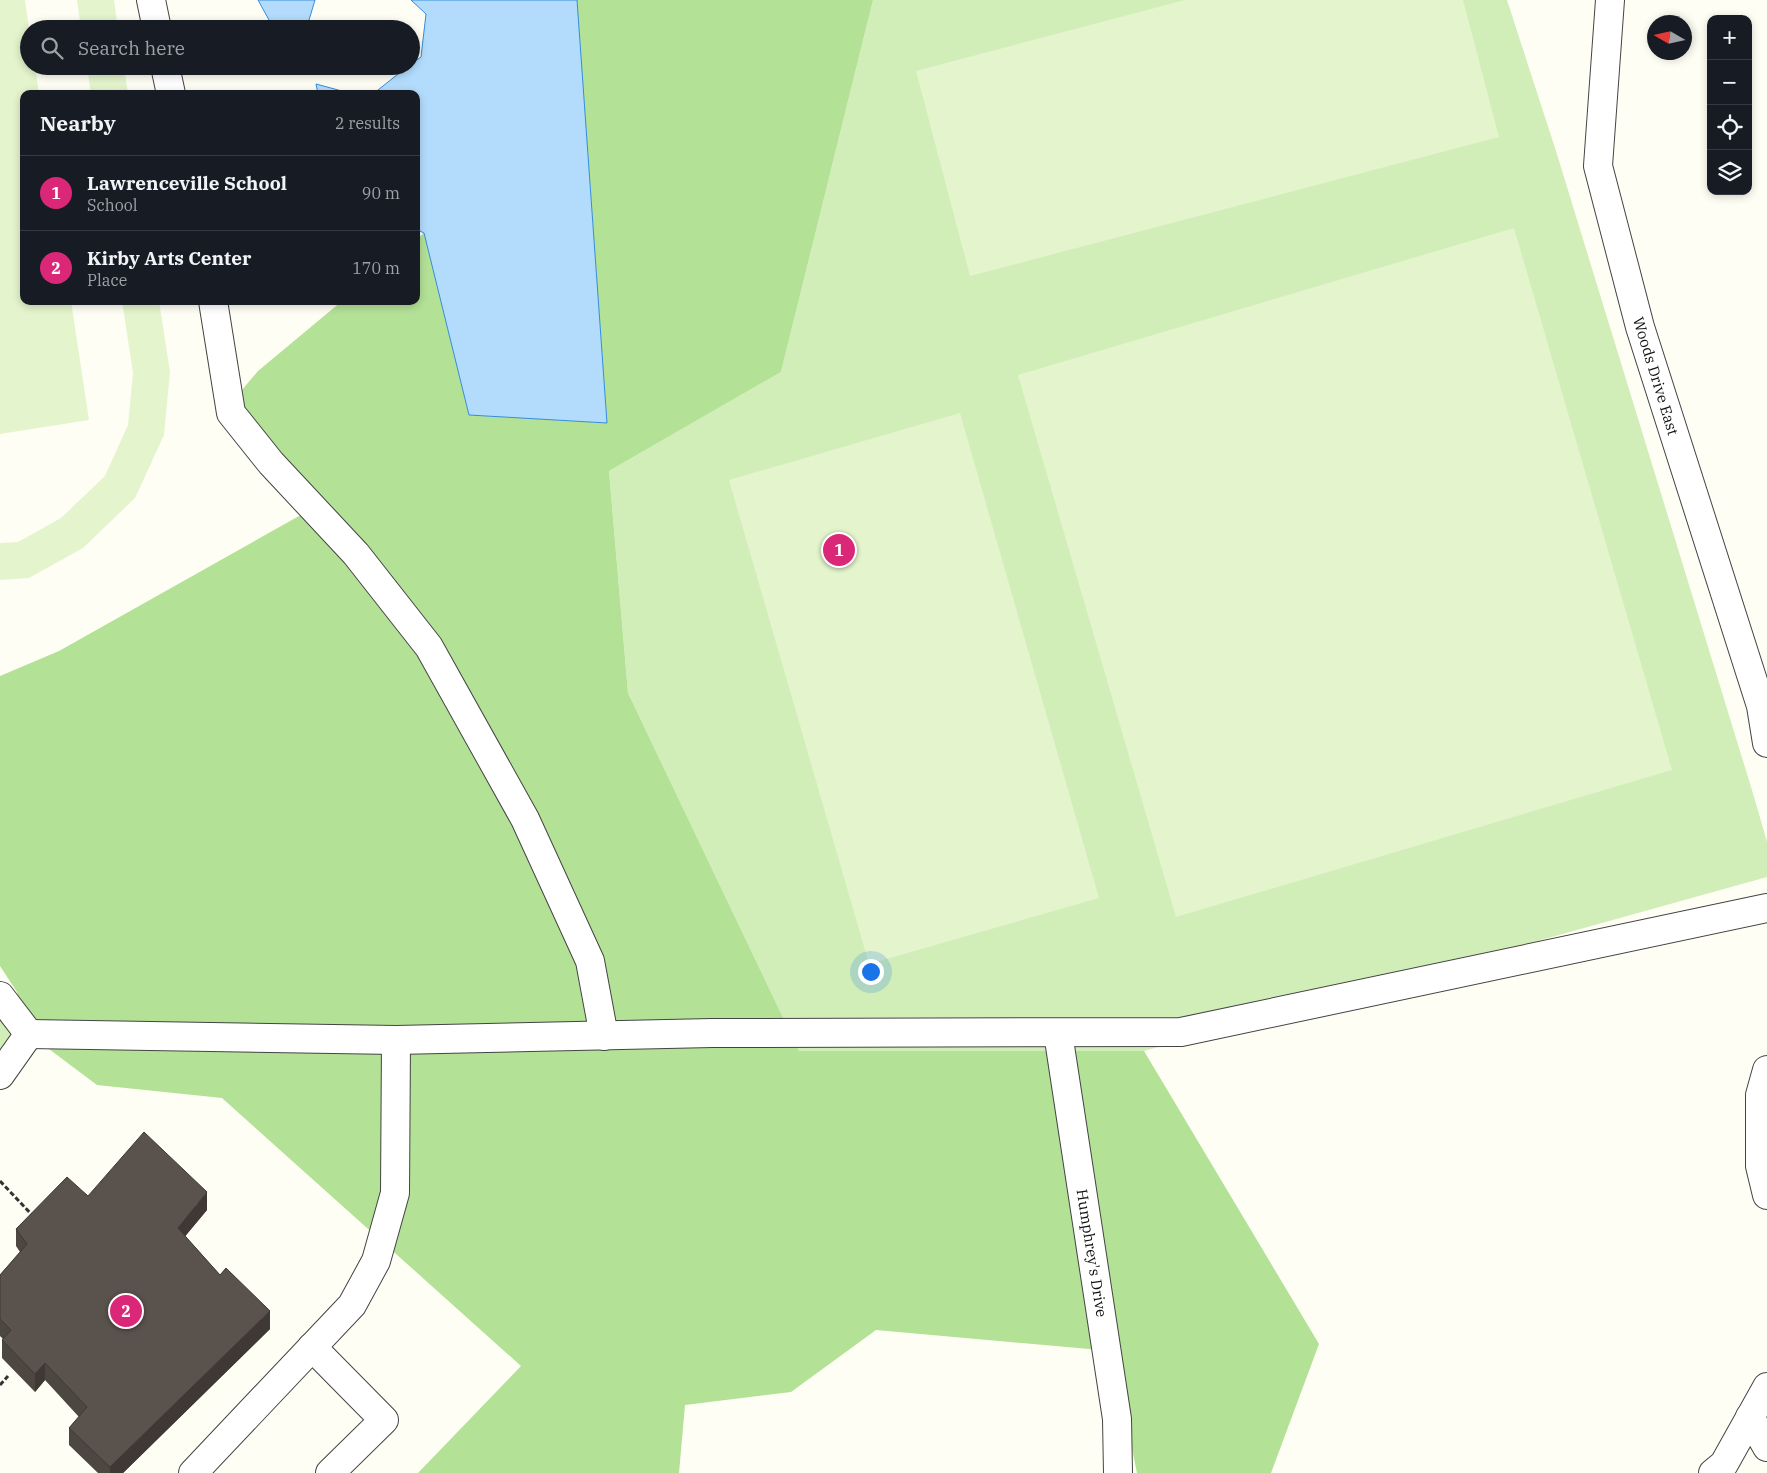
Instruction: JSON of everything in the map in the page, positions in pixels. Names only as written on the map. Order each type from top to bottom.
[{"type":"street","points":[[151,0],[156,20]]},
{"type":"street","name":"Woods Drive East","points":[[1610,0],[1598,166],[1640,327],[1761,706],[1767,743]]},
{"type":"street","points":[[167,75],[170,90]]},
{"type":"street","points":[[214,305],[231,413],[271,463],[356,554],[429,647],[525,819],[590,961],[604,1036]]},
{"type":"street","points":[[29,1034],[396,1040],[712,1033],[1181,1032],[1767,908]]},
{"type":"street","points":[[0,996],[29,1034]]},
{"type":"street","name":"Humphrey's Drive","points":[[1058,1033],[1117,1419],[1118,1473]]},
{"type":"street","points":[[0,1075],[29,1034]]},
{"type":"street","points":[[193,1473],[352,1305],[376,1261],[395,1193],[396,1040]]},
{"type":"street","points":[[1767,1070],[1760,1095],[1760,1166],[1767,1195]]},
{"type":"street","points":[[312,1347],[384,1420],[330,1473]]},
{"type":"street","points":[[1713,1473],[1724,1464],[1767,1387]]},
{"type":"street","points":[[1750,1417],[1767,1447]]},
{"type":"path","points":[[0,1180],[40,1223]]},
{"type":"path","points":[[0,1385],[8,1376]]},
{"type":"green space","points":[[0,0],[25,0],[28,20],[20,20],[20,75],[36,75],[38,90],[20,90],[20,305],[72,305],[89,420],[0,434]]},
{"type":"green space","points":[[77,0],[114,0],[117,20],[80,20]]},
{"type":"green space","points":[[577,0],[873,0],[781,372],[609,471],[628,693],[799,1051],[1144,1051],[1319,1344],[1271,1473],[1137,1473],[1112,1351],[876,1330],[791,1392],[685,1405],[679,1473],[418,1473],[521,1366],[222,1098],[97,1085],[29,1034],[17,992],[0,966],[0,676],[59,651],[315,507],[231,403],[258,371],[337,305],[420,305],[420,236],[424,233],[469,415],[607,423]]},
{"type":"green space","points":[[873,0],[1507,0],[1556,151],[1755,800],[1767,842],[1767,877],[1144,1051],[799,1051],[628,693],[609,471],[781,372]]},
{"type":"green space","points":[[1185,0],[1463,0],[1499,137],[970,276],[916,71]]},
{"type":"green space","points":[[88,75],[125,75],[127,90],[90,90]]},
{"type":"green space","points":[[1514,228],[1672,770],[1176,917],[1018,375]]},
{"type":"green space","points":[[123,305],[160,305],[170,372],[164,435],[135,498],[83,548],[29,578],[0,580],[0,543],[18,542],[61,518],[105,476],[128,425],[133,373]]},
{"type":"green space","points":[[960,413],[1099,898],[869,964],[729,480]]},
{"type":"green space","points":[[0,1019],[12,1035],[0,1052]]},
{"type":"water","points":[[258,0],[315,0],[309,20],[269,20]]},
{"type":"water","points":[[411,0],[577,0],[607,423],[469,415],[424,233],[420,231],[420,90],[378,90],[397,75],[420,75],[420,58],[426,14]]},
{"type":"water","points":[[316,84],[338,90],[317,90]]},
{"type":"building","points":[[144,1132],[207,1192],[178,1228],[220,1275],[226,1268],[270,1311],[110,1467],[69,1428],[87,1407],[45,1363],[35,1374],[2,1340],[11,1330],[0,1319],[0,1275],[27,1244],[16,1229],[67,1177],[88,1196]]},
{"type":"place","name":"Lawrenceville School","points":[[839,550]]},
{"type":"place","name":"Kirby Arts Center","points":[[126,1311]]}]
